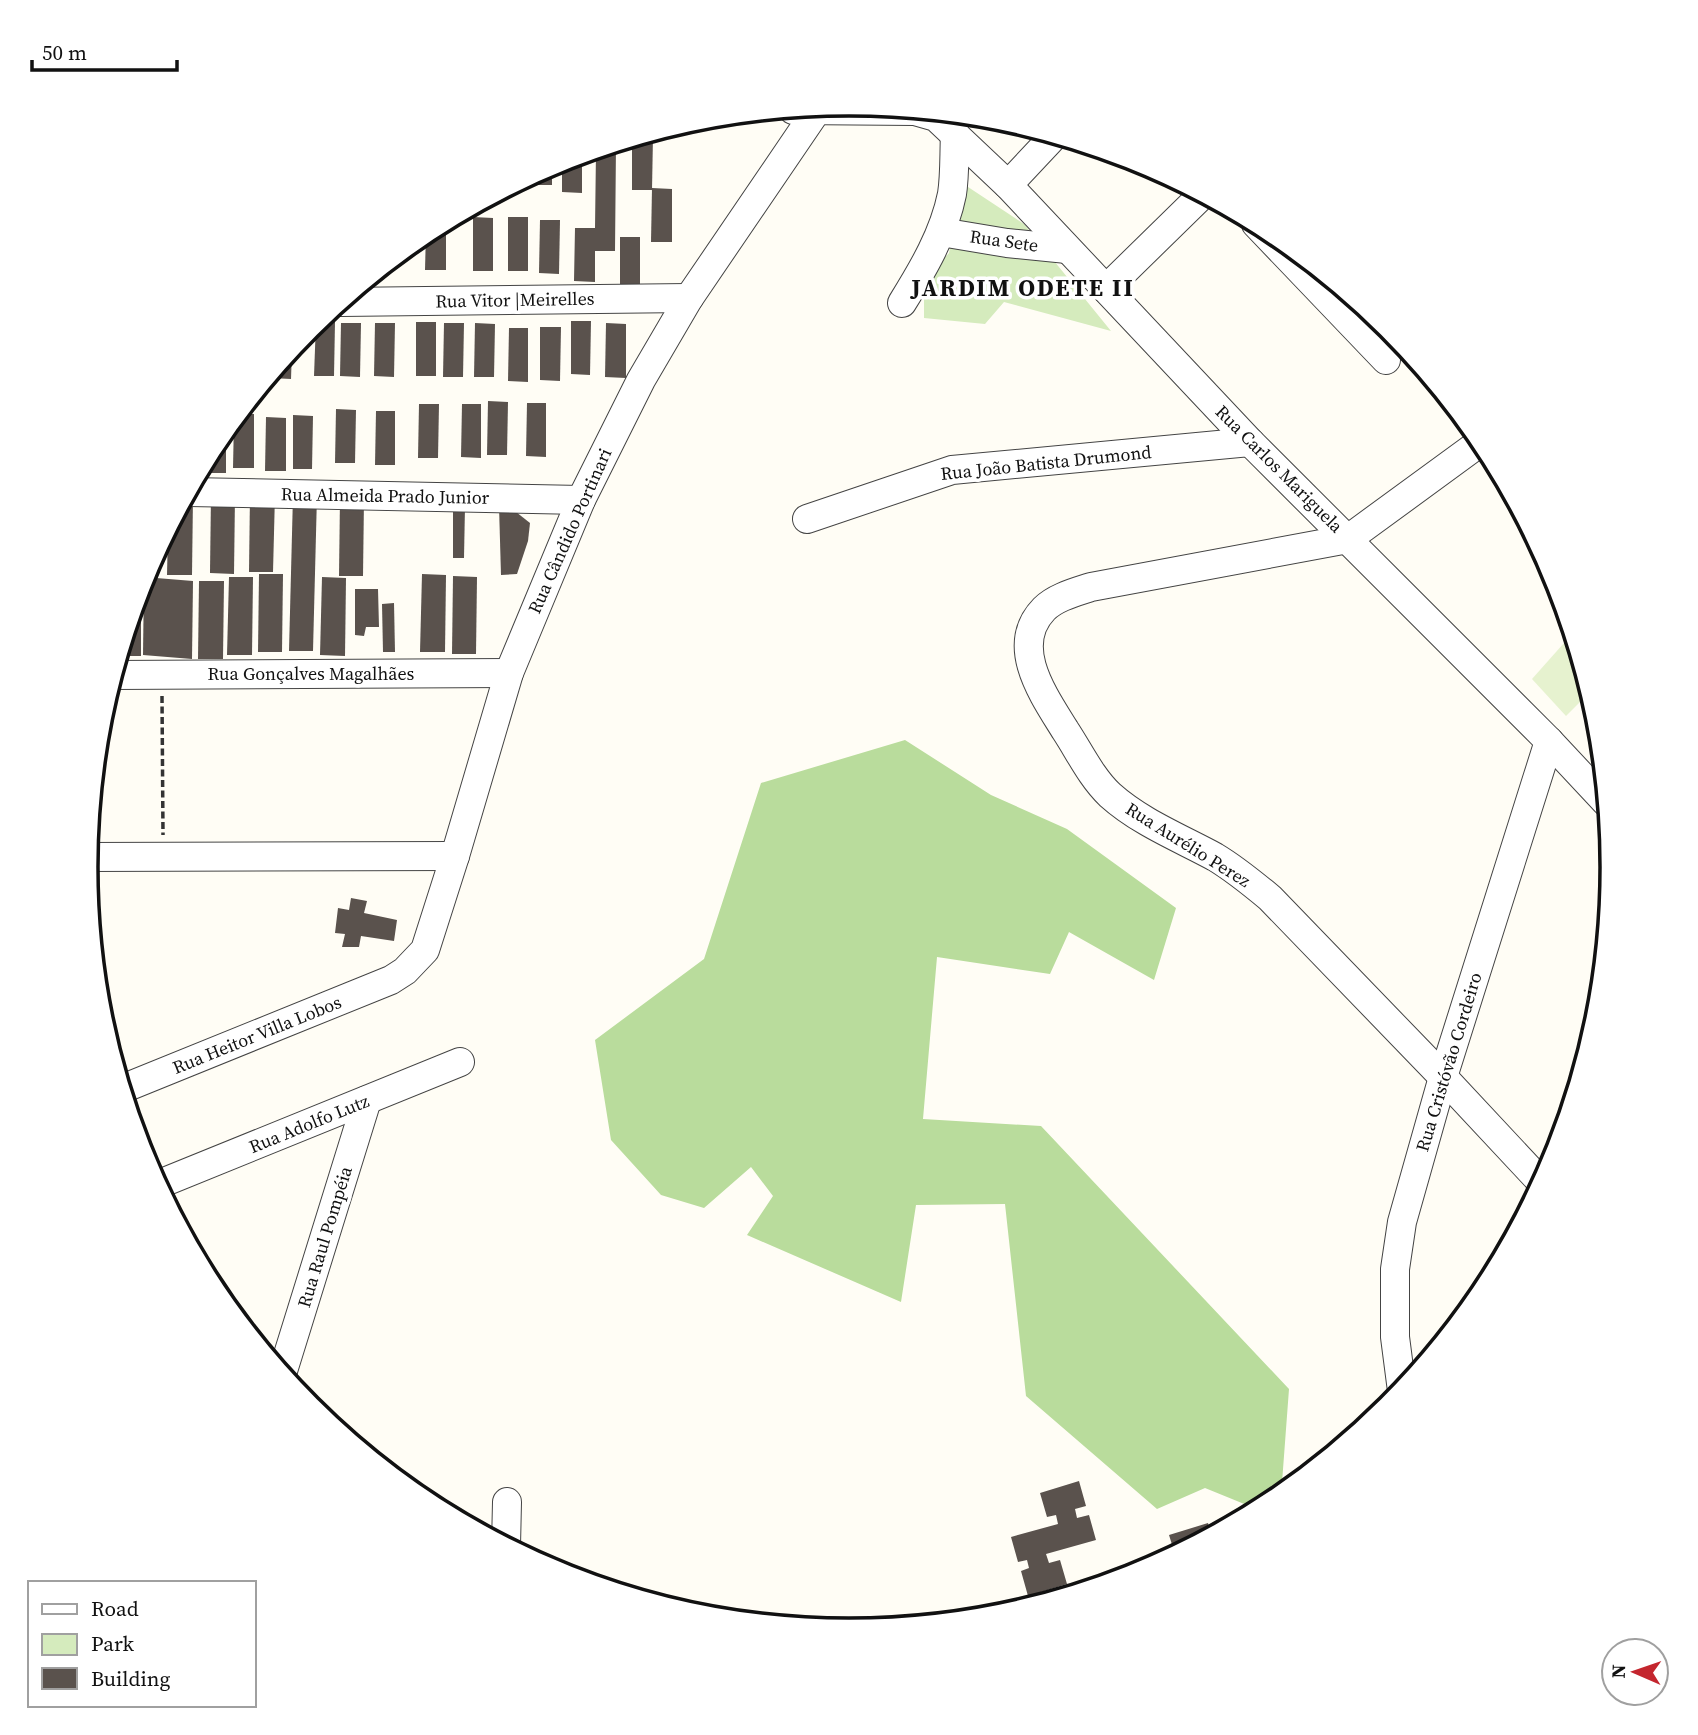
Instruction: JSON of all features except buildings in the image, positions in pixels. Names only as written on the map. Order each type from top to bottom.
[{"type":"street","name":"Rua Cândido Portinari","points":[[391,980],[405,971],[425,950],[509,673],[581,500],[641,380],[800,118]]},
{"type":"street","name":"Rua Carlos Mariguela","points":[[942,123],[1008,185],[1250,442],[1596,791]]},
{"type":"street","points":[[902,303],[941,232],[951,194],[955,134]]},
{"type":"street","points":[[1008,185],[1047,143]]},
{"type":"street","points":[[1106,289],[1195,202]]},
{"type":"street","name":"Rua Sete","points":[[941,232],[1068,250]]},
{"type":"street","points":[[1293,262],[1386,360]]},
{"type":"street","name":"Rua Vitor |Meirelles","points":[[355,302],[689,298]]},
{"type":"street","name":"Rua João Batista Drumond","points":[[807,519],[951,470],[1250,442]]},
{"type":"street","name":"Rua Aurélio Perez","points":[[1472,448],[1349,539],[1091,587],[1068,595],[1043,610],[1032,627],[1029,655],[1031,669],[1040,689],[1097,781],[1131,811],[1242,874],[1270,898],[1534,1175]]},
{"type":"street","name":"Rua Almeida Prado Junior","points":[[199,492],[581,500]]},
{"type":"street","name":"Rua Gonçalves Magalhães","points":[[123,676],[509,673]]},
{"type":"street","name":"Rua Cristóvão Cordeiro","points":[[1400,1378],[1395,1337],[1395,1269],[1402,1222],[1443,1077],[1549,741]]},
{"type":"street","points":[[98,857],[455,856]]},
{"type":"street","name":"Rua Heitor Villa Lobos","points":[[131,1085],[391,980]]},
{"type":"street","name":"Rua Adolfo Lutz","points":[[167,1181],[460,1062]]},
{"type":"street","name":"Rua Raul Pompéia","points":[[285,1364],[367,1100]]},
{"type":"street","points":[[506,1535],[507,1502]]},
{"type":"path","points":[[162,674],[163,855]]},
{"type":"green space","points":[[962,183],[1024,224],[1111,331],[1004,302],[985,324],[924,318],[924,280],[949,253]]},
{"type":"green space","points":[[1565,642],[1581,701],[1566,716],[1532,679]]},
{"type":"green space","points":[[905,740],[991,795],[1067,829],[1176,908],[1154,980],[1069,932],[1050,974],[937,957],[923,1119],[1041,1126],[1289,1389],[1282,1480],[1246,1505],[1205,1488],[1157,1509],[1026,1396],[1005,1204],[916,1205],[901,1302],[747,1235],[773,1196],[751,1167],[704,1208],[661,1195],[611,1140],[595,1040],[704,959],[761,783]]},
{"type":"district","name":"JARDIM ODETE II","points":[[1023,288]]}]
